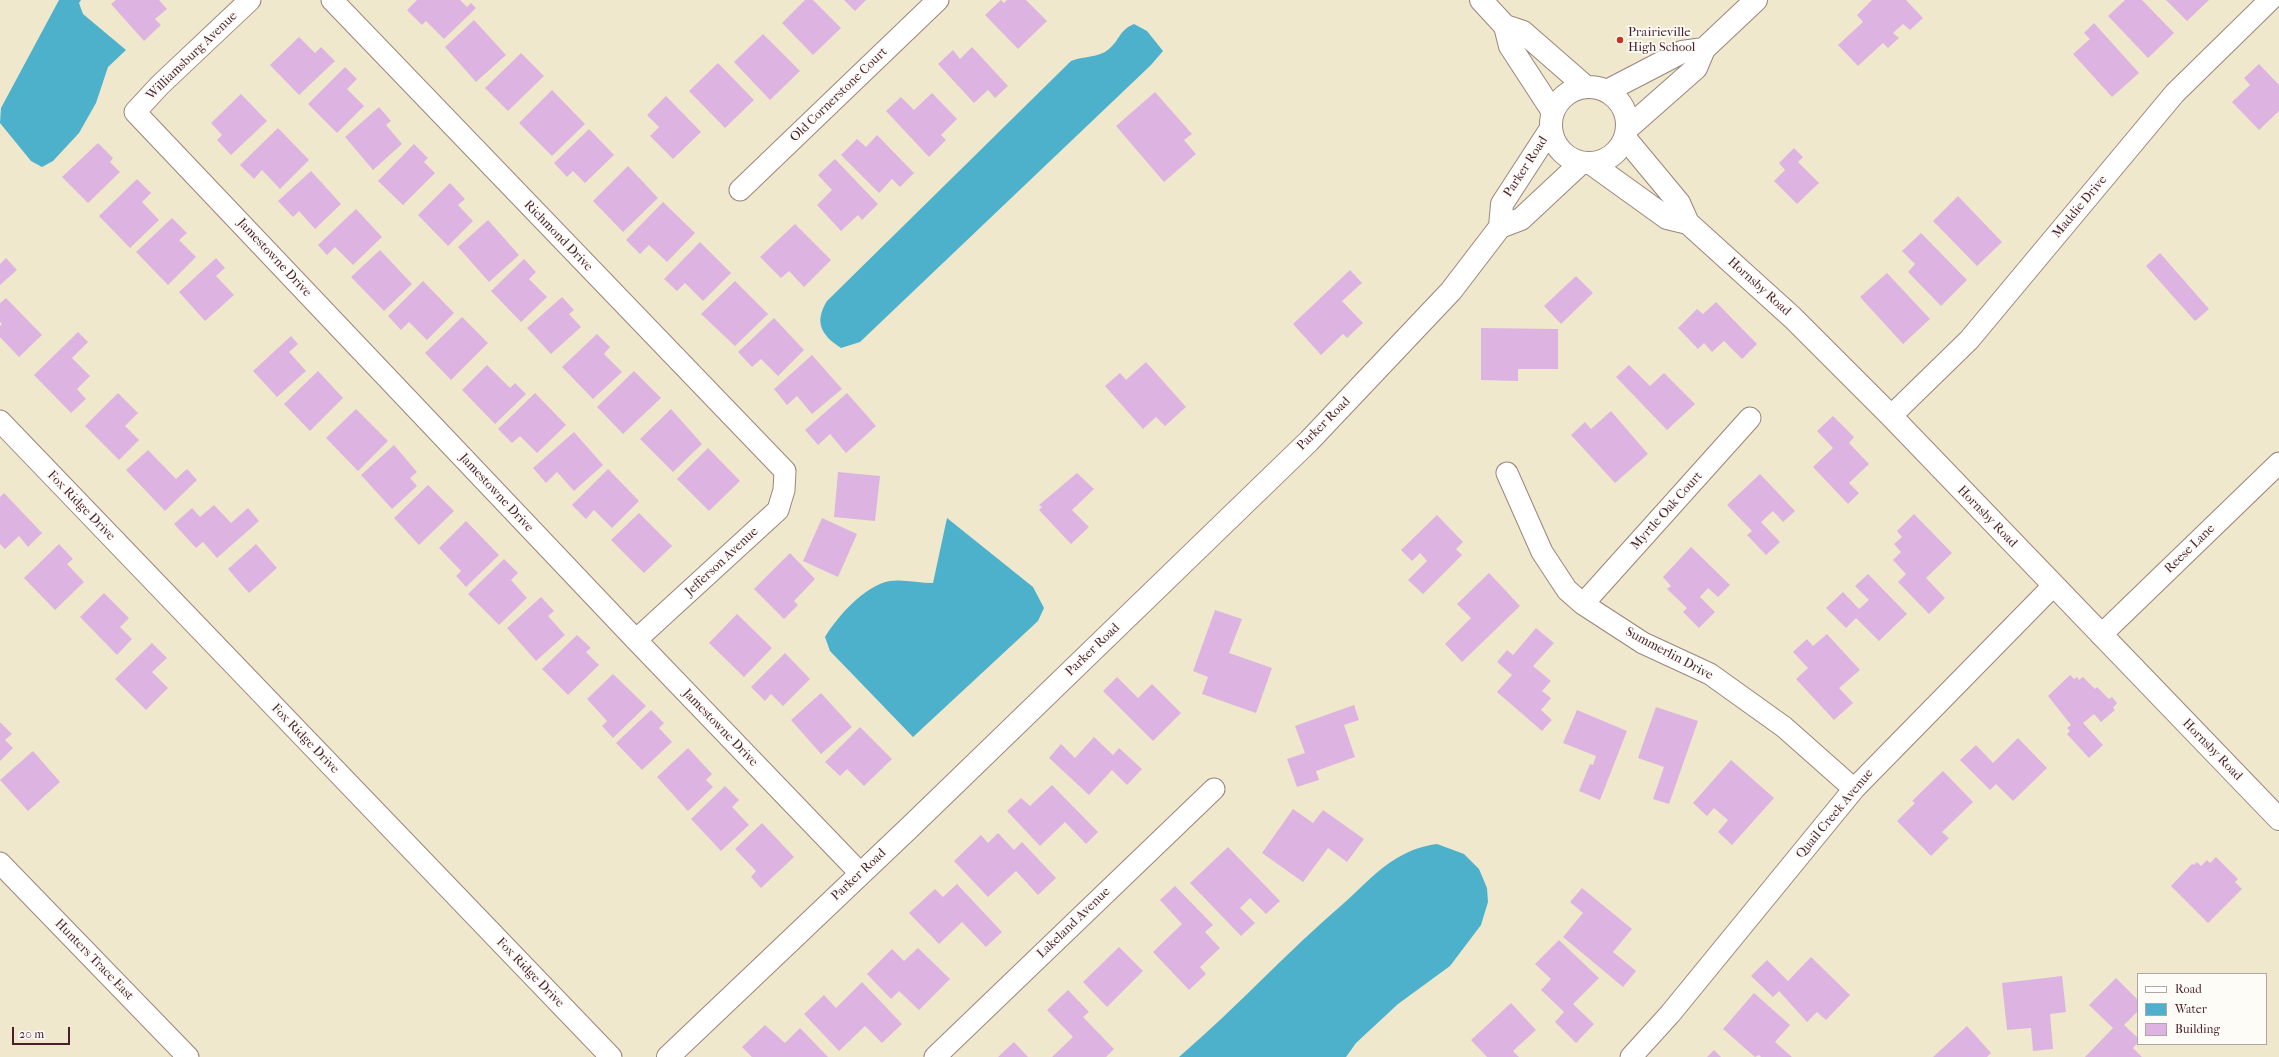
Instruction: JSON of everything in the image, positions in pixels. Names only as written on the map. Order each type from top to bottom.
[{"type":"street","name":"Williamsburg Avenue","points":[[135,112],[160,85],[250,0]]},
{"type":"street","name":"Richmond Drive","points":[[332,0],[785,471]]},
{"type":"street","name":"Old Cornerstone Court","points":[[740,190],[938,0]]},
{"type":"street","points":[[1481,0],[1505,26],[1510,46],[1552,121]]},
{"type":"street","points":[[1626,133],[1623,106],[1607,91],[1586,87],[1575,89],[1566,94],[1552,121],[1552,138],[1562,153],[1571,159],[1586,163],[1612,156],[1626,133],[1696,68],[1704,49],[1756,0]]},
{"type":"street","name":"Maddie Drive","points":[[1891,416],[1969,340],[2175,93],[2270,0]]},
{"type":"street","points":[[1505,26],[1523,32],[1586,87]]},
{"type":"street","points":[[1607,91],[1682,52],[1704,49]]},
{"type":"street","name":"Jamestowne Drive","points":[[135,112],[636,640],[860,873]]},
{"type":"street","name":"Parker Road","points":[[1500,227],[1502,204],[1552,121]]},
{"type":"street","name":"Hornsby Road","points":[[1626,133],[1679,203],[1688,223],[1793,318],[1891,416],[2053,586],[2279,819]]},
{"type":"street","name":"Hornsby Road","points":[[1586,163],[1667,218],[1688,223]]},
{"type":"street","name":"Parker Road","points":[[668,1057],[909,828],[1309,441],[1451,291],[1500,227],[1521,219],[1586,163]]},
{"type":"street","name":"Myrtle Oak Court","points":[[1583,604],[1750,418]]},
{"type":"street","name":"Fox Ridge Drive","points":[[0,422],[610,1057]]},
{"type":"street","name":"Reese Lane","points":[[2101,635],[2279,463]]},
{"type":"street","name":"Jefferson Avenue","points":[[636,640],[778,510],[784,490],[785,471]]},
{"type":"street","name":"Summerlin Drive","points":[[1507,473],[1542,552],[1567,590],[1583,604],[1643,643],[1710,674],[1784,727],[1854,788]]},
{"type":"street","name":"Quail Creek Avenue","points":[[1631,1057],[1670,1014],[1854,788],[2053,586]]},
{"type":"street","name":"Lakeland Avenue","points":[[935,1057],[1214,789]]},
{"type":"street","name":"Hunters Trace East","points":[[0,864],[188,1057]]},
{"type":"water","points":[[59,0],[81,0],[79,3],[83,14],[126,50],[108,67],[96,103],[79,133],[53,161],[42,167],[31,161],[0,123],[1,108]]},
{"type":"water","points":[[1134,24],[1147,31],[1163,51],[1151,65],[860,342],[841,348],[834,343],[824,333],[820,322],[823,309],[827,301],[1071,61],[1105,52],[1113,46],[1125,29]]},
{"type":"water","points":[[947,518],[1033,587],[1044,608],[1038,621],[913,737],[830,651],[825,637],[837,620],[853,603],[862,595],[881,584],[890,581],[933,583]]},
{"type":"water","points":[[1437,844],[1464,854],[1479,869],[1487,888],[1488,902],[1481,925],[1450,966],[1398,1004],[1356,1043],[1346,1057],[1179,1057],[1376,873],[1390,862],[1407,853],[1421,847]]},
{"type":"building","points":[[116,0],[159,0],[167,9],[155,19],[161,25],[144,41],[111,4]]},
{"type":"building","points":[[417,0],[460,0],[467,7],[471,3],[476,8],[444,39],[426,21],[422,25],[407,10]]},
{"type":"building","points":[[805,0],[813,0],[841,28],[813,55],[782,23]]},
{"type":"building","points":[[844,0],[866,0],[855,11]]},
{"type":"building","points":[[1001,0],[1004,3],[1007,0],[1026,0],[1047,21],[1018,49],[985,15]]},
{"type":"building","points":[[1872,0],[1906,0],[1923,18],[1910,30],[1903,24],[1893,33],[1899,38],[1888,48],[1883,43],[1858,66],[1838,45],[1863,22],[1857,15]]},
{"type":"building","points":[[2125,0],[2142,0],[2174,33],[2148,58],[2108,16]]},
{"type":"building","points":[[2166,0],[2209,0],[2187,21]]},
{"type":"building","points":[[474,20],[506,55],[476,82],[445,47]]},
{"type":"building","points":[[2094,23],[2139,73],[2112,97],[2073,54],[2090,39],[2084,33]]},
{"type":"building","points":[[763,34],[800,71],[770,100],[734,62]]},
{"type":"building","points":[[299,37],[315,53],[321,47],[335,61],[299,95],[270,65]]},
{"type":"building","points":[[972,47],[1008,86],[995,98],[988,90],[974,103],[938,64],[953,50],[960,59]]},
{"type":"building","points":[[521,53],[544,76],[508,111],[485,88]]},
{"type":"building","points":[[718,63],[754,100],[725,128],[689,91]]},
{"type":"building","points":[[2259,64],[2279,85],[2279,111],[2259,130],[2232,102],[2250,85],[2244,78]]},
{"type":"building","points":[[345,67],[357,79],[347,89],[364,106],[337,133],[308,104]]},
{"type":"building","points":[[552,90],[585,124],[552,156],[519,123]]},
{"type":"building","points":[[1155,92],[1192,134],[1184,140],[1196,154],[1164,182],[1116,126]]},
{"type":"building","points":[[932,93],[957,119],[941,135],[946,140],[929,157],[886,111],[901,97],[914,110]]},
{"type":"building","points":[[241,94],[267,121],[231,155],[217,140],[222,135],[211,123]]},
{"type":"building","points":[[666,96],[701,132],[673,159],[650,136],[659,127],[647,115]]},
{"type":"building","points":[[379,107],[391,121],[386,125],[402,144],[373,170],[345,137]]},
{"type":"building","points":[[278,128],[309,160],[280,189],[262,170],[254,179],[240,165]]},
{"type":"building","points":[[589,129],[614,155],[585,183],[573,171],[567,177],[554,163]]},
{"type":"building","points":[[877,135],[914,173],[900,187],[892,179],[879,193],[841,155],[857,139],[866,147]]},
{"type":"building","points":[[98,143],[113,158],[110,162],[120,172],[88,203],[62,177]]},
{"type":"building","points":[[414,144],[428,158],[424,162],[435,173],[403,205],[378,181]]},
{"type":"building","points":[[1794,148],[1803,157],[1798,162],[1819,183],[1797,204],[1774,181],[1785,170],[1779,163]]},
{"type":"building","points":[[835,159],[878,204],[862,220],[858,215],[841,231],[817,205],[832,190],[818,175]]},
{"type":"building","points":[[628,166],[658,198],[623,232],[593,201]]},
{"type":"building","points":[[311,171],[341,204],[315,229],[299,211],[293,217],[278,201]]},
{"type":"building","points":[[137,179],[151,193],[142,202],[159,220],[130,248],[99,216]]},
{"type":"building","points":[[450,183],[465,199],[458,205],[473,221],[448,246],[418,215]]},
{"type":"building","points":[[1958,196],[2002,242],[1977,266],[1933,221]]},
{"type":"building","points":[[663,202],[695,233],[667,262],[649,245],[640,254],[626,240]]},
{"type":"building","points":[[356,209],[382,237],[353,265],[335,247],[327,255],[318,245]]},
{"type":"building","points":[[172,218],[187,233],[179,240],[196,257],[168,285],[136,252]]},
{"type":"building","points":[[488,220],[519,255],[489,282],[458,247]]},
{"type":"building","points":[[795,224],[831,260],[804,287],[789,271],[781,278],[760,257]]},
{"type":"building","points":[[1921,233],[1967,280],[1941,306],[1908,272],[1915,264],[1902,251]]},
{"type":"building","points":[[700,242],[731,273],[703,301],[685,283],[677,291],[664,279]]},
{"type":"building","points":[[380,250],[412,284],[384,311],[351,277]]},
{"type":"building","points":[[2160,253],[2209,309],[2195,321],[2146,266]]},
{"type":"building","points":[[6,258],[17,270],[0,285],[0,264]]},
{"type":"building","points":[[216,258],[225,268],[216,276],[234,295],[205,321],[179,292]]},
{"type":"building","points":[[524,259],[536,272],[529,279],[547,297],[521,322],[491,291]]},
{"type":"building","points":[[1350,270],[1362,283],[1342,301],[1363,323],[1347,338],[1343,334],[1321,355],[1293,324]]},
{"type":"building","points":[[1887,273],[1930,319],[1903,344],[1860,297]]},
{"type":"building","points":[[1576,276],[1593,293],[1561,324],[1544,306]]},
{"type":"building","points":[[423,281],[454,313],[427,340],[409,322],[401,330],[388,316]]},
{"type":"building","points":[[735,281],[768,314],[735,346],[701,314]]},
{"type":"building","points":[[562,297],[574,310],[569,314],[581,327],[551,354],[527,328]]},
{"type":"building","points":[[6,298],[42,335],[19,357],[0,337],[0,326],[2,324],[0,322],[0,303]]},
{"type":"building","points":[[1716,302],[1757,344],[1742,359],[1724,341],[1712,352],[1704,343],[1698,349],[1678,328],[1697,309],[1703,314]]},
{"type":"building","points":[[462,317],[488,343],[451,380],[425,353]]},
{"type":"building","points":[[774,318],[804,350],[778,376],[761,359],[752,367],[738,352]]},
{"type":"building","points":[[1481,328],[1558,329],[1558,369],[1518,369],[1518,381],[1481,380]]},
{"type":"building","points":[[78,332],[88,342],[72,358],[90,376],[77,389],[86,399],[71,413],[34,375]]},
{"type":"building","points":[[597,334],[610,347],[604,354],[622,372],[593,399],[562,367]]},
{"type":"building","points":[[291,336],[298,344],[289,352],[306,371],[277,397],[253,371]]},
{"type":"building","points":[[812,355],[842,389],[812,414],[797,396],[787,405],[774,389]]},
{"type":"building","points":[[1146,362],[1186,407],[1165,426],[1156,417],[1143,429],[1105,386],[1120,373],[1126,380]]},
{"type":"building","points":[[487,365],[510,388],[515,383],[526,394],[495,424],[462,390]]},
{"type":"building","points":[[1629,365],[1650,386],[1664,373],[1695,404],[1667,430],[1616,377]]},
{"type":"building","points":[[318,371],[343,398],[310,431],[284,404]]},
{"type":"building","points":[[634,371],[661,398],[623,434],[597,407]]},
{"type":"building","points":[[118,393],[138,413],[125,426],[139,440],[119,460],[85,426]]},
{"type":"building","points":[[535,393],[566,425],[537,453],[520,436],[512,443],[498,429]]},
{"type":"building","points":[[847,393],[876,426],[846,453],[830,434],[818,445],[805,430]]},
{"type":"building","points":[[356,409],[388,441],[358,471],[326,438]]},
{"type":"building","points":[[671,409],[702,444],[673,472],[640,439]]},
{"type":"building","points":[[1611,411],[1648,454],[1615,483],[1571,435],[1585,422],[1591,429]]},
{"type":"building","points":[[1833,416],[1854,437],[1849,443],[1869,464],[1849,483],[1859,493],[1848,504],[1813,467],[1833,448],[1817,431]]},
{"type":"building","points":[[574,432],[603,465],[574,491],[557,472],[546,483],[533,468]]},
{"type":"building","points":[[394,445],[417,472],[410,478],[417,486],[392,509],[361,475]]},
{"type":"building","points":[[708,448],[740,481],[709,511],[677,479]]},
{"type":"building","points":[[148,450],[176,479],[187,469],[197,480],[165,511],[126,470]]},
{"type":"building","points":[[608,469],[639,501],[612,528],[594,510],[586,519],[572,505]]},
{"type":"building","points":[[838,472],[880,476],[875,521],[834,517]]},
{"type":"building","points":[[1077,473],[1094,489],[1072,510],[1089,527],[1071,544],[1039,510],[1042,507],[1039,505]]},
{"type":"building","points":[[1760,474],[1795,511],[1783,522],[1773,511],[1761,522],[1780,542],[1766,555],[1747,535],[1752,531],[1727,505]]},
{"type":"building","points":[[428,485],[454,511],[419,545],[394,518]]},
{"type":"building","points":[[4,493],[42,533],[28,547],[19,536],[5,549],[0,544],[0,497]]},
{"type":"building","points":[[214,505],[231,523],[248,508],[259,521],[217,558],[203,542],[196,548],[174,524],[192,508],[200,517]]},
{"type":"building","points":[[639,513],[672,546],[644,573],[611,540]]},
{"type":"building","points":[[1914,514],[1952,553],[1926,578],[1945,598],[1929,614],[1898,582],[1906,574],[1893,560],[1901,552],[1894,544],[1902,537],[1897,531]]},
{"type":"building","points":[[1437,515],[1463,542],[1456,549],[1462,555],[1423,594],[1408,580],[1427,561],[1420,553],[1412,561],[1401,550]]},
{"type":"building","points":[[822,518],[857,534],[838,577],[803,561]]},
{"type":"building","points":[[466,521],[499,555],[466,587],[456,576],[461,571],[439,548]]},
{"type":"building","points":[[59,544],[73,559],[67,564],[84,582],[55,610],[24,578]]},
{"type":"building","points":[[256,544],[277,568],[249,593],[228,569]]},
{"type":"building","points":[[1691,547],[1730,585],[1718,597],[1708,588],[1700,597],[1715,612],[1699,628],[1683,612],[1687,608],[1667,589],[1671,586],[1663,577]]},
{"type":"building","points":[[790,553],[815,579],[794,601],[798,605],[784,619],[754,589]]},
{"type":"building","points":[[504,559],[518,573],[511,580],[527,598],[499,625],[468,594]]},
{"type":"building","points":[[1489,573],[1520,606],[1462,662],[1445,644],[1471,618],[1457,604]]},
{"type":"building","points":[[1868,574],[1907,614],[1879,641],[1856,618],[1846,628],[1826,608],[1843,592],[1859,609],[1869,600],[1855,586]]},
{"type":"building","points":[[104,593],[129,618],[120,627],[132,639],[117,655],[80,617]]},
{"type":"building","points":[[541,597],[554,611],[548,616],[565,635],[536,661],[507,628]]},
{"type":"building","points":[[1215,610],[1242,619],[1229,653],[1272,668],[1256,713],[1202,694],[1208,677],[1193,671]]},
{"type":"building","points":[[737,614],[772,648],[744,677],[709,643]]},
{"type":"building","points":[[1536,628],[1554,643],[1533,666],[1551,681],[1542,691],[1551,698],[1541,710],[1552,720],[1542,731],[1497,692],[1512,675],[1497,662],[1507,650],[1513,655]]},
{"type":"building","points":[[1827,634],[1860,670],[1839,688],[1853,703],[1834,720],[1796,679],[1808,668],[1793,652],[1807,639],[1813,646]]},
{"type":"building","points":[[577,635],[591,648],[586,652],[599,665],[568,695],[542,669]]},
{"type":"building","points":[[152,643],[167,658],[152,672],[168,688],[146,710],[115,679]]},
{"type":"building","points":[[785,653],[810,679],[783,706],[771,694],[765,701],[751,687]]},
{"type":"building","points":[[613,674],[646,706],[613,738],[602,726],[607,721],[587,699]]},
{"type":"building","points":[[2070,675],[2074,679],[2077,677],[2079,680],[2083,677],[2095,689],[2097,687],[2109,699],[2112,697],[2117,703],[2113,708],[2115,710],[2101,722],[2094,714],[2083,723],[2103,745],[2089,758],[2067,734],[2070,731],[2067,728],[2071,725],[2048,696]]},
{"type":"building","points":[[1117,677],[1138,698],[1152,684],[1181,713],[1153,741],[1103,691]]},
{"type":"building","points":[[821,693],[852,727],[821,754],[791,720]]},
{"type":"building","points":[[1354,705],[1359,720],[1344,725],[1355,757],[1316,771],[1319,780],[1297,787],[1287,759],[1305,753],[1295,726]]},
{"type":"building","points":[[1656,707],[1698,721],[1669,804],[1653,799],[1664,767],[1638,758]]},
{"type":"building","points":[[651,710],[664,723],[659,728],[672,742],[642,770],[616,743]]},
{"type":"building","points":[[1577,710],[1627,731],[1600,800],[1579,791],[1590,764],[1593,765],[1596,756],[1563,743]]},
{"type":"building","points":[[0,722],[12,734],[5,740],[13,748],[0,761]]},
{"type":"building","points":[[860,727],[892,759],[864,786],[847,769],[840,776],[825,762]]},
{"type":"building","points":[[1094,737],[1113,755],[1119,748],[1142,769],[1127,785],[1112,770],[1089,795],[1049,758],[1061,744],[1075,758]]},
{"type":"building","points":[[2018,738],[2047,768],[2013,801],[1996,784],[1990,790],[1960,760],[1976,745],[1993,763]]},
{"type":"building","points":[[688,748],[712,774],[706,780],[713,787],[688,811],[657,777]]},
{"type":"building","points":[[33,751],[60,782],[28,811],[0,780]]},
{"type":"building","points":[[1731,760],[1774,798],[1732,845],[1718,832],[1728,820],[1714,808],[1707,816],[1693,803]]},
{"type":"building","points":[[1943,771],[1973,802],[1942,832],[1949,838],[1931,856],[1897,821],[1915,803],[1912,801]]},
{"type":"building","points":[[1052,785],[1098,832],[1086,844],[1065,822],[1040,846],[1007,811],[1021,798],[1030,806]]},
{"type":"building","points":[[725,786],[739,800],[732,807],[749,825],[721,851],[691,819]]},
{"type":"building","points":[[1293,809],[1313,823],[1323,810],[1364,839],[1347,862],[1328,848],[1303,882],[1262,853]]},
{"type":"building","points":[[762,823],[794,857],[761,888],[751,877],[756,871],[735,849]]},
{"type":"building","points":[[998,833],[1014,850],[1022,842],[1056,878],[1038,895],[1016,871],[988,897],[954,861],[981,835],[988,843]]},
{"type":"building","points":[[1228,847],[1280,901],[1266,914],[1250,898],[1240,908],[1255,923],[1241,936],[1190,883]]},
{"type":"building","points":[[2216,857],[2238,879],[2235,882],[2242,889],[2208,923],[2171,886],[2192,864],[2194,865],[2197,862],[2201,866],[2207,860],[2210,863]]},
{"type":"building","points":[[957,884],[1002,932],[986,947],[962,922],[939,944],[909,913],[935,889],[943,897]]},
{"type":"building","points":[[1175,886],[1213,925],[1205,932],[1220,948],[1200,967],[1206,974],[1189,990],[1153,952],[1182,924],[1160,900]]},
{"type":"building","points":[[1582,888],[1632,929],[1613,952],[1636,971],[1623,987],[1563,937],[1583,913],[1570,902]]},
{"type":"building","points":[[1559,940],[1599,978],[1573,1004],[1594,1024],[1576,1043],[1555,1022],[1564,1012],[1541,990],[1551,979],[1535,964]]},
{"type":"building","points":[[1119,947],[1143,971],[1107,1007],[1083,982]]},
{"type":"building","points":[[918,948],[950,979],[919,1010],[899,991],[891,999],[867,974],[892,949],[904,961]]},
{"type":"building","points":[[1811,957],[1850,995],[1826,1020],[1817,1012],[1807,1022],[1779,991],[1773,997],[1751,976],[1767,960],[1788,981]]},
{"type":"building","points":[[2062,976],[2066,1012],[2050,1014],[2053,1049],[2033,1051],[2031,1028],[2007,1030],[2002,983]]},
{"type":"building","points":[[2116,978],[2137,999],[2137,1012],[2124,1025],[2137,1037],[2137,1043],[2133,1048],[2142,1057],[2085,1057],[2113,1028],[2089,1005]]},
{"type":"building","points":[[862,982],[902,1024],[882,1043],[865,1026],[839,1051],[804,1014],[824,995],[836,1008]]},
{"type":"building","points":[[1068,990],[1089,1012],[1083,1017],[1114,1049],[1106,1057],[1052,1057],[1073,1037],[1047,1010]]},
{"type":"building","points":[[1754,993],[1790,1025],[1775,1042],[1792,1057],[1761,1057],[1759,1055],[1755,1057],[1723,1029]]},
{"type":"building","points":[[1511,1003],[1536,1030],[1513,1051],[1519,1057],[1487,1057],[1471,1040]]},
{"type":"building","points":[[765,1025],[785,1043],[800,1028],[828,1057],[752,1057],[742,1047]]},
{"type":"building","points":[[1967,1026],[1991,1053],[1987,1057],[1933,1057]]},
{"type":"building","points":[[1014,1042],[1028,1057],[998,1057]]},
{"type":"building","points":[[1714,1050],[1721,1057],[1707,1057]]},
{"type":"place","name":"Prairieville High School","points":[[1620,40]]}]
